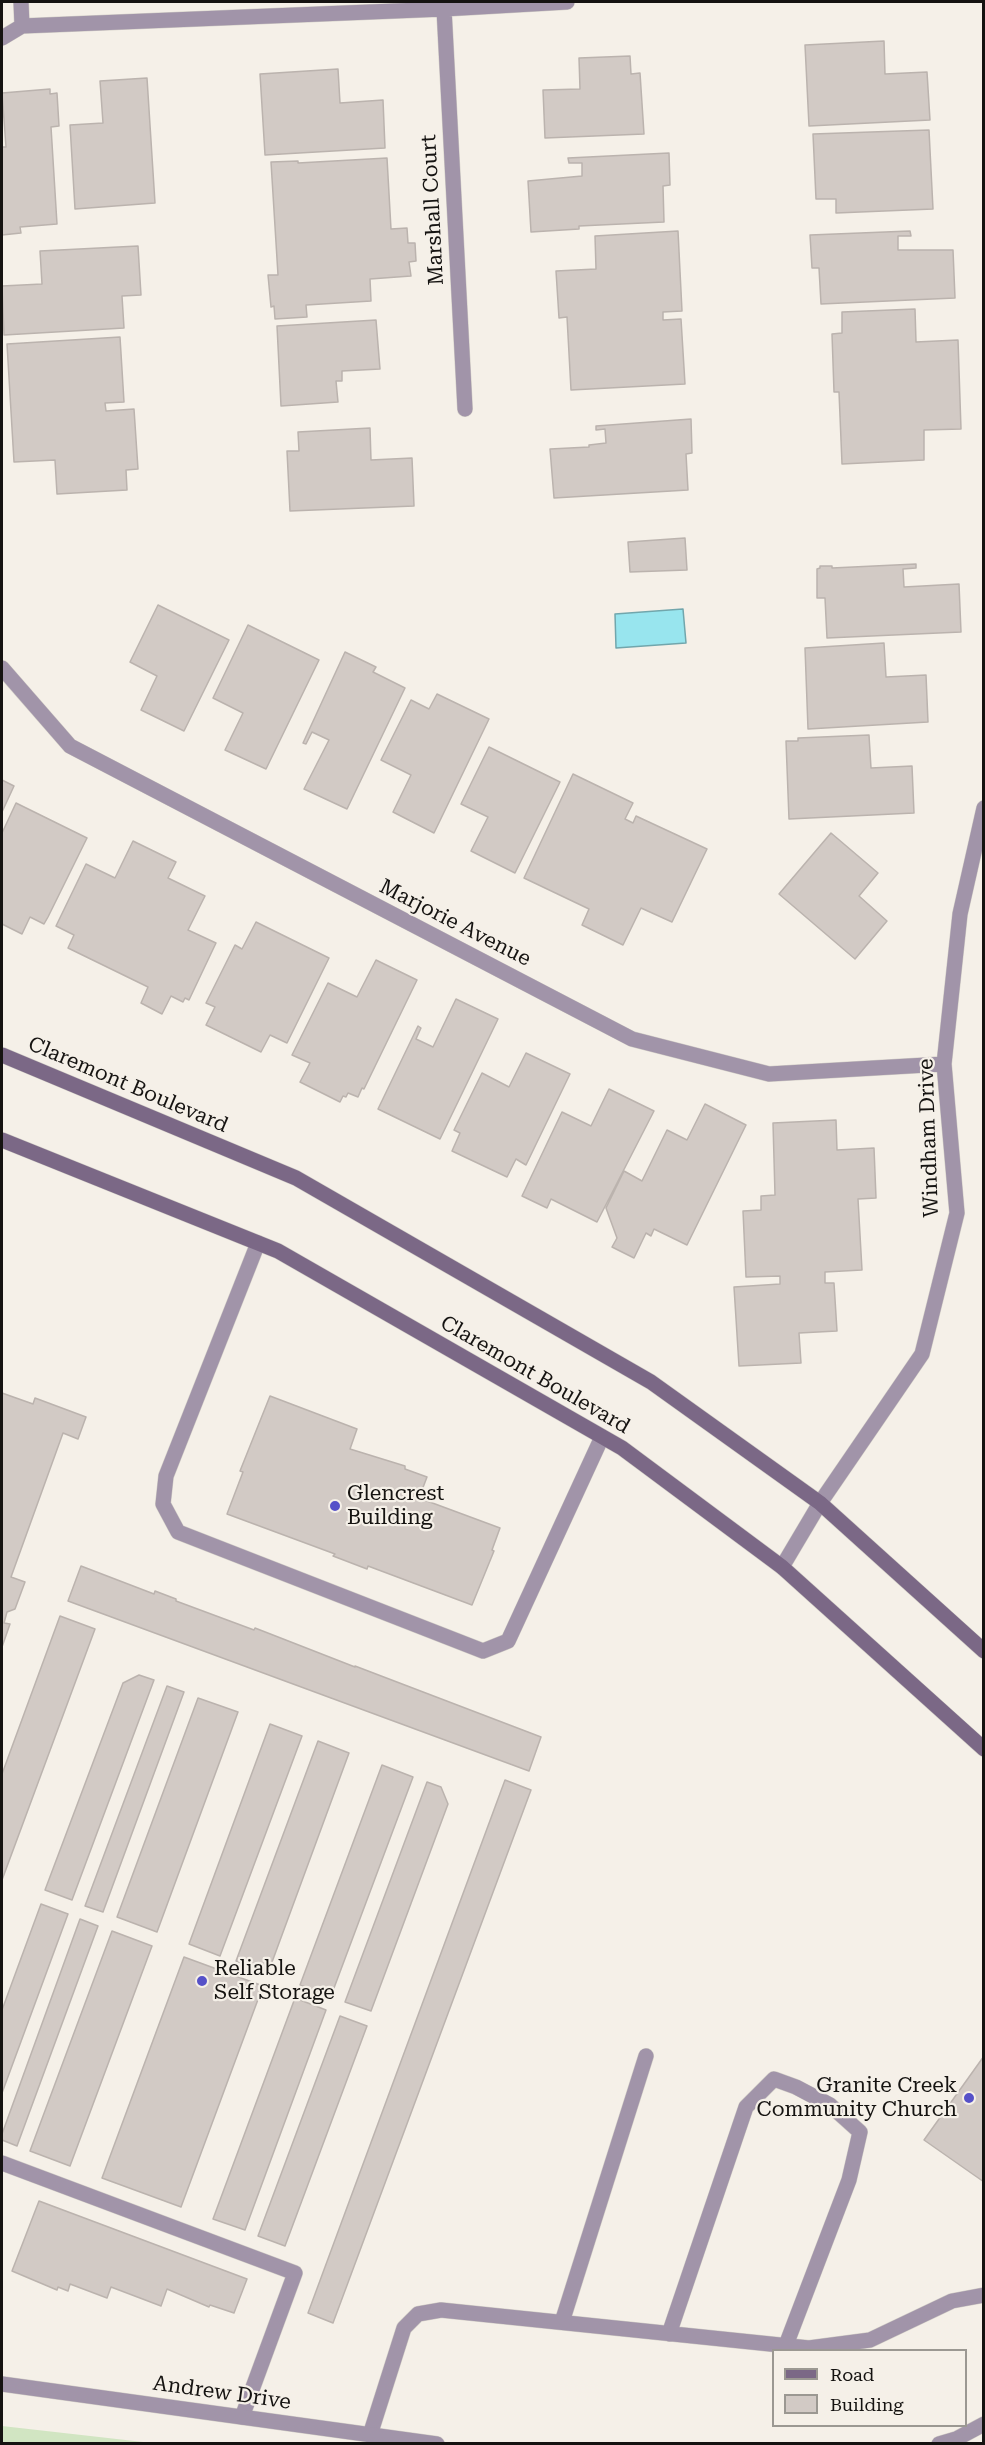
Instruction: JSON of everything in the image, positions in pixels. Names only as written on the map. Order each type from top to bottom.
[{"type":"main road","name":"Claremont Boulevard","points":[[2,1056],[296,1178],[651,1382],[820,1503],[984,1651]]},
{"type":"main road","name":"Claremont Boulevard","points":[[2,1140],[278,1251],[622,1448],[782,1567],[984,1749]]},
{"type":"street","points":[[21,2],[22,26]]},
{"type":"street","points":[[2,38],[22,26],[567,2]]},
{"type":"street","name":"Marshall Court","points":[[444,9],[465,409]]},
{"type":"street","name":"Marjorie Avenue","points":[[2,668],[70,746],[632,1039],[769,1074],[944,1064]]},
{"type":"street","name":"Windham Drive","points":[[782,1567],[820,1503],[922,1354],[957,1213],[944,1064],[960,914],[984,808]]},
{"type":"street","points":[[258,1243],[166,1476],[163,1504],[178,1532],[483,1651],[508,1641],[602,1437]]},
{"type":"street","points":[[562,2322],[646,2056]]},
{"type":"street","points":[[669,2334],[746,2107],[774,2079],[796,2087],[830,2105],[860,2132],[849,2180],[786,2345]]},
{"type":"street","points":[[2,2163],[295,2273],[242,2417]]},
{"type":"street","points":[[370,2434],[404,2328],[418,2314],[441,2310],[808,2348],[870,2340],[952,2301],[984,2295]]},
{"type":"street","name":"Andrew Drive","points":[[2,2384],[437,2444]]},
{"type":"street","points":[[939,2444],[957,2441],[984,2424]]},
{"type":"green space","points":[[2,2426],[152,2443],[2,2443]]},
{"type":"water","points":[[683,609],[686,643],[616,648],[615,614]]},
{"type":"building","points":[[884,41],[885,74],[927,72],[930,120],[809,126],[805,45]]},
{"type":"building","points":[[630,56],[631,74],[640,73],[644,134],[545,138],[543,90],[580,89],[579,58]]},
{"type":"building","points":[[338,69],[340,103],[383,100],[385,148],[265,155],[260,74]]},
{"type":"building","points":[[147,78],[155,203],[75,209],[70,125],[103,123],[100,81]]},
{"type":"building","points":[[50,89],[50,94],[57,93],[59,126],[51,127],[57,224],[20,227],[21,233],[2,235],[2,147],[6,147],[2,93]]},
{"type":"building","points":[[929,130],[933,209],[836,213],[836,199],[816,199],[813,134]]},
{"type":"building","points":[[669,153],[670,185],[663,186],[664,222],[579,226],[579,229],[531,232],[528,181],[582,176],[582,163],[569,163],[568,158]]},
{"type":"building","points":[[387,158],[391,229],[407,228],[408,243],[415,243],[416,261],[409,262],[411,276],[370,279],[371,301],[306,305],[307,317],[275,319],[274,306],[271,307],[268,275],[278,275],[271,162],[298,161],[298,163]]},
{"type":"building","points":[[678,231],[682,311],[663,312],[663,320],[681,319],[685,384],[571,390],[567,317],[559,318],[556,271],[596,269],[595,236]]},
{"type":"building","points":[[910,231],[911,236],[898,236],[898,250],[953,250],[955,298],[821,304],[819,268],[812,268],[810,235]]},
{"type":"building","points":[[138,246],[141,295],[122,296],[124,328],[4,335],[2,286],[42,284],[40,251]]},
{"type":"building","points":[[915,309],[916,342],[958,340],[961,429],[924,430],[924,460],[842,464],[839,392],[834,392],[832,334],[842,333],[842,312]]},
{"type":"building","points":[[376,320],[380,369],[342,371],[342,381],[336,381],[338,402],[281,406],[277,326]]},
{"type":"building","points":[[120,337],[124,402],[105,403],[106,411],[134,409],[138,469],[126,470],[127,490],[57,494],[55,460],[14,462],[7,344]]},
{"type":"building","points":[[691,419],[692,453],[686,454],[688,490],[554,498],[550,449],[589,447],[589,445],[606,443],[605,429],[596,430],[596,426]]},
{"type":"building","points":[[370,428],[371,460],[412,458],[414,506],[290,511],[287,451],[299,451],[298,432]]},
{"type":"building","points":[[685,538],[687,570],[630,572],[628,542]]},
{"type":"building","points":[[916,564],[916,568],[903,569],[904,587],[959,584],[961,632],[827,638],[825,598],[817,598],[817,569],[820,566],[832,566],[832,568]]},
{"type":"building","points":[[158,605],[229,640],[184,731],[141,710],[157,676],[130,662]]},
{"type":"building","points":[[248,625],[319,660],[266,769],[225,750],[243,713],[213,698]]},
{"type":"building","points":[[884,643],[886,677],[926,675],[928,722],[808,729],[805,648]]},
{"type":"building","points":[[345,652],[376,667],[373,672],[405,688],[347,809],[304,789],[329,740],[312,732],[306,744],[303,743]]},
{"type":"building","points":[[437,694],[489,719],[434,833],[393,812],[411,775],[381,760],[411,700],[429,709]]},
{"type":"building","points":[[869,735],[871,768],[912,766],[914,813],[789,819],[786,741],[798,741],[798,738]]},
{"type":"building","points":[[489,747],[560,782],[515,873],[471,851],[488,817],[461,804]]},
{"type":"building","points":[[573,774],[633,803],[625,819],[633,823],[636,816],[707,849],[672,922],[641,908],[623,945],[582,925],[589,909],[524,878]]},
{"type":"building","points":[[2,780],[14,786],[2,812]]},
{"type":"building","points":[[16,803],[87,838],[44,924],[30,917],[22,934],[2,924],[2,833]]},
{"type":"building","points":[[831,833],[878,873],[859,896],[887,921],[855,959],[779,894]]},
{"type":"building","points":[[133,841],[176,862],[168,878],[205,896],[188,930],[216,943],[189,1000],[185,998],[183,1002],[171,996],[162,1014],[141,1003],[148,987],[68,948],[74,935],[56,926],[86,864],[115,878]]},
{"type":"building","points":[[256,922],[329,958],[287,1043],[270,1035],[261,1052],[206,1025],[215,1007],[206,1003],[235,945],[242,949]]},
{"type":"building","points":[[376,960],[417,980],[364,1089],[362,1088],[358,1097],[348,1093],[340,1102],[300,1082],[310,1063],[292,1055],[328,983],[357,997]]},
{"type":"building","points":[[456,999],[498,1019],[440,1139],[378,1109],[418,1026],[421,1028],[416,1039],[433,1047]]},
{"type":"building","points":[[526,1053],[570,1074],[526,1165],[516,1159],[507,1177],[452,1151],[460,1133],[454,1130],[482,1073],[509,1087]]},
{"type":"building","points":[[609,1089],[654,1111],[597,1222],[551,1199],[547,1208],[522,1196],[562,1112],[591,1126]]},
{"type":"building","points":[[705,1104],[746,1125],[687,1245],[654,1229],[651,1236],[646,1233],[634,1258],[612,1247],[617,1238],[606,1208],[624,1171],[642,1181],[667,1130],[687,1140]]},
{"type":"building","points":[[836,1120],[837,1150],[874,1148],[876,1198],[858,1199],[862,1270],[825,1272],[825,1283],[834,1283],[837,1331],[799,1333],[801,1363],[739,1366],[734,1287],[780,1284],[780,1276],[746,1277],[743,1211],[761,1210],[761,1196],[775,1195],[773,1123]]},
{"type":"building","points":[[2,1393],[33,1404],[35,1398],[86,1417],[78,1439],[63,1433],[11,1577],[25,1582],[15,1609],[7,1612],[4,1623],[10,1624],[2,1647]]},
{"type":"building","name":"Glencrest Building","points":[[270,1396],[357,1429],[350,1449],[405,1466],[405,1469],[427,1477],[419,1498],[500,1528],[492,1550],[494,1551],[472,1605],[368,1566],[367,1569],[333,1556],[335,1554],[227,1514],[243,1472],[240,1471]]},
{"type":"building","points":[[81,1566],[154,1594],[155,1591],[254,1630],[255,1628],[541,1737],[529,1771],[68,1601]]},
{"type":"building","points":[[60,1616],[95,1629],[2,1880],[2,1774]]},
{"type":"building","points":[[139,1675],[154,1680],[72,1900],[45,1890],[123,1683]]},
{"type":"building","points":[[167,1686],[184,1692],[103,1912],[85,1906]]},
{"type":"building","points":[[198,1698],[238,1712],[157,1932],[117,1917]]},
{"type":"building","points":[[270,1724],[302,1736],[220,1956],[189,1944]]},
{"type":"building","points":[[318,1741],[349,1753],[268,1973],[236,1961]]},
{"type":"building","points":[[382,1765],[413,1777],[331,1996],[300,1985]]},
{"type":"building","points":[[505,1780],[531,1790],[333,2323],[308,2313]]},
{"type":"building","points":[[427,1782],[441,1787],[448,1804],[371,2011],[345,2002]]},
{"type":"building","points":[[41,1904],[68,1914],[2,2093],[2,2010]]},
{"type":"building","points":[[80,1919],[98,1926],[17,2146],[2,2140],[2,2134]]},
{"type":"building","points":[[112,1931],[152,1946],[70,2166],[30,2151]]},
{"type":"building","points":[[184,1957],[263,1986],[181,2207],[102,2178]]},
{"type":"building","points":[[295,1998],[326,2010],[245,2230],[213,2219]]},
{"type":"building","points":[[340,2016],[367,2026],[285,2246],[258,2236]]},
{"type":"building","name":"Granite Creek Community Church","points":[[984,2056],[984,2182],[924,2140]]},
{"type":"building","points":[[39,2201],[247,2279],[234,2313],[210,2305],[209,2307],[167,2289],[161,2306],[111,2287],[107,2298],[70,2284],[68,2291],[58,2287],[57,2290],[12,2271]]},
{"type":"place","name":"Glencrest Building","points":[[335,1506]]},
{"type":"place","name":"Reliable Self Storage","points":[[202,1981]]},
{"type":"place","name":"Granite Creek Community Church","points":[[969,2098]]}]
